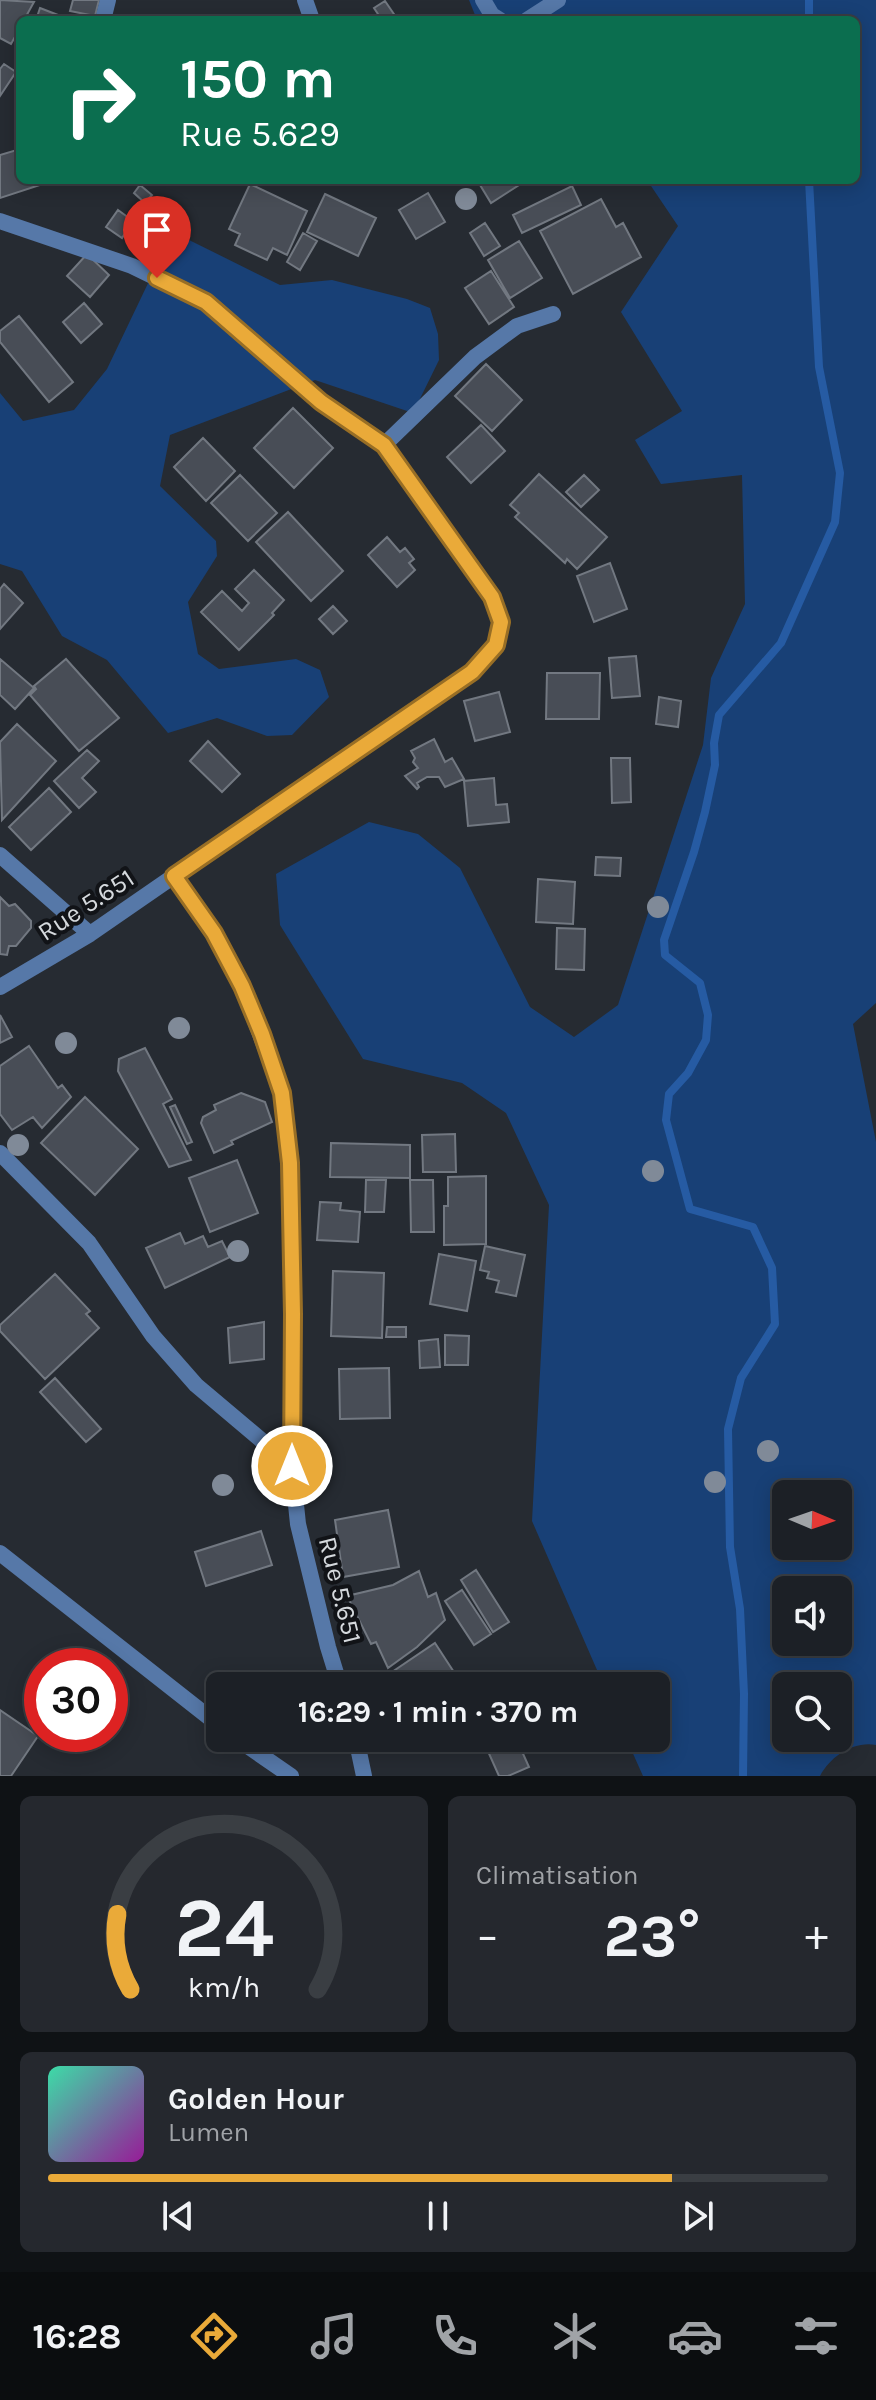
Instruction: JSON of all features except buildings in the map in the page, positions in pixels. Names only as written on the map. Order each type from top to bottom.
[{"type":"street","points":[[533,16],[558,0]]},
{"type":"street","points":[[0,221],[132,266],[206,302],[321,402],[384,445],[492,597],[501,622],[496,645],[472,672],[174,876]]},
{"type":"street","points":[[384,445],[475,357],[517,326],[553,314]]},
{"type":"street","points":[[0,855],[90,934]]},
{"type":"street","name":"Rue 5.651","points":[[0,987],[90,934],[174,876],[214,933],[242,986],[282,1093],[290,1163],[292,1466],[298,1524],[336,1672]]},
{"type":"street","points":[[0,1153],[89,1243],[153,1336],[196,1385],[292,1466]]},
{"type":"street","points":[[0,1553],[206,1715]]},
{"type":"street","points":[[256,1752],[291,1776]]},
{"type":"street","points":[[359,1752],[364,1776]]},
{"type":"shaded area","points":[[469,0],[876,0],[876,1003],[853,1024],[876,1142],[876,1745],[852,1748],[852,1672],[772,1672],[772,1752],[844,1752],[830,1762],[820,1776],[643,1776],[632,1752],[670,1752],[670,1672],[598,1672],[532,1521],[549,1205],[506,1113],[462,1083],[363,1059],[280,925],[276,874],[369,822],[418,834],[460,868],[530,1007],[574,1037],[618,1005],[703,745],[711,678],[745,604],[742,475],[661,484],[635,440],[682,411],[621,312],[678,226],[650,184],[860,184],[860,16],[475,16]]},
{"type":"shaded area","points":[[185,238],[280,285],[332,280],[407,299],[430,308],[438,334],[439,360],[413,413],[315,380],[170,435],[160,486],[216,541],[217,556],[188,602],[198,654],[219,669],[296,659],[320,670],[329,697],[292,735],[267,736],[217,718],[168,733],[107,660],[62,636],[22,571],[0,564],[0,393],[23,421],[74,410],[107,369],[163,252]]},
{"type":"waterway","points":[[809,0],[809,16]]},
{"type":"waterway","points":[[743,1776],[744,1694],[740,1609],[730,1547],[728,1429],[741,1378],[775,1324],[772,1268],[753,1227],[690,1209],[666,1120],[669,1094],[688,1073],[706,1040],[708,1015],[700,983],[665,955],[664,940],[705,812],[715,765],[714,743],[719,715],[781,643],[835,522],[840,473],[819,367],[809,184]]},
{"type":"route","points":[[157,278],[206,302],[321,402],[384,445],[492,597],[501,622],[496,645],[472,672],[174,876],[214,933],[242,986],[282,1093],[290,1163],[292,1466]]}]
